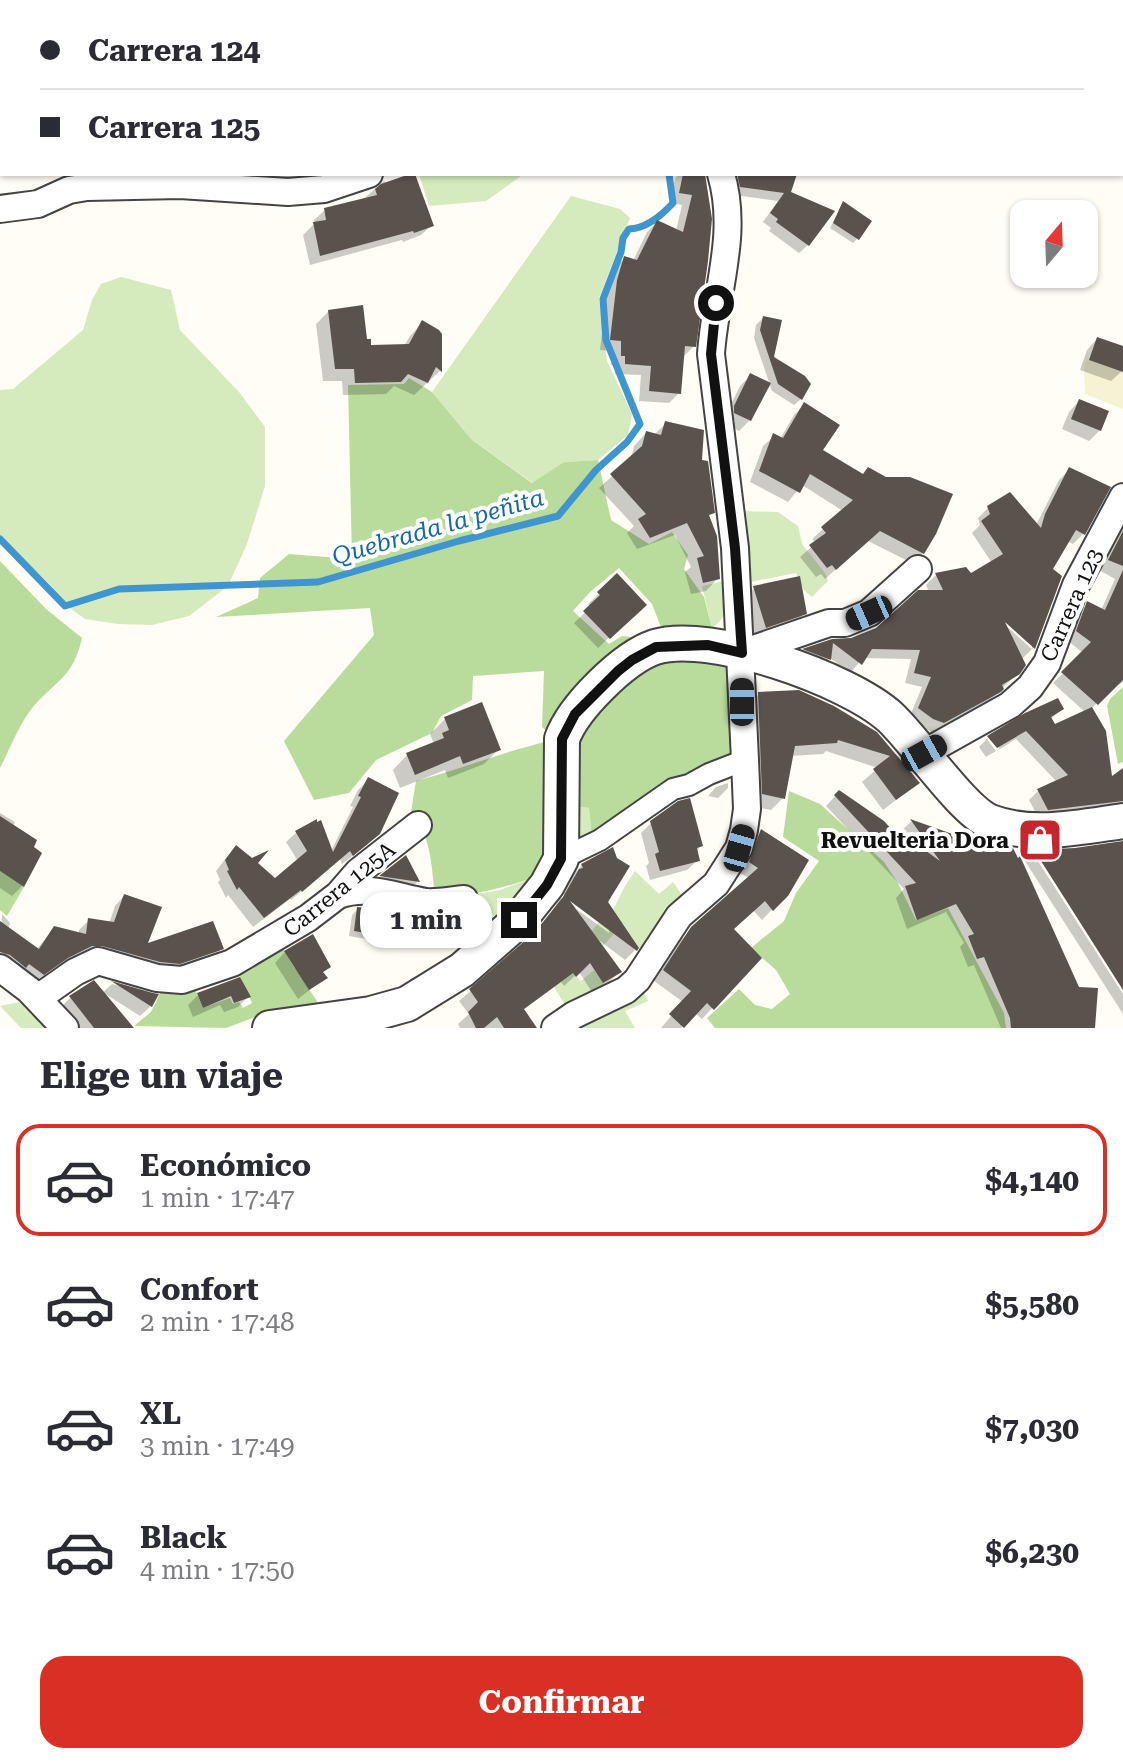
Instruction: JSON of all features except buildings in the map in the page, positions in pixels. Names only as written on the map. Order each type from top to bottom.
[{"type":"street","points":[[0,209],[38,204],[69,190],[87,187],[180,185],[288,192],[324,189],[363,176]]},
{"type":"street","points":[[555,1028],[574,1015],[626,990],[651,960],[679,916],[716,884],[739,848],[744,830],[747,809],[735,548],[711,354],[727,248],[727,198],[722,176]]},
{"type":"street","name":"Carrera 123","points":[[924,753],[1010,705],[1030,687],[1047,663],[1076,585],[1123,497]]},
{"type":"street","points":[[742,653],[829,623],[845,623],[869,613],[918,569]]},
{"type":"street","points":[[554,872],[562,739],[575,714],[605,682],[632,660],[656,647],[708,645],[813,674],[851,691],[888,715],[966,804],[988,821],[1042,830],[1123,821]]},
{"type":"street","points":[[270,1028],[371,1014],[420,998],[462,970],[510,928],[533,905],[554,872],[673,789],[745,760]]},
{"type":"street","name":"Carrera 125A","points":[[38,998],[75,972],[98,961],[169,980],[182,980],[253,953],[300,924],[338,895],[358,872],[418,825]]},
{"type":"street","points":[[338,895],[361,890],[386,892],[428,902],[464,899]]},
{"type":"street","points":[[0,968],[38,998],[65,1028]]},
{"type":"shaded area","points":[[1087,359],[1123,372],[1123,409],[1085,394],[1084,364]]},
{"type":"green space","points":[[420,176],[521,176],[486,201],[429,206]]},
{"type":"green space","points":[[571,196],[620,209],[630,218],[599,298],[607,361],[632,414],[628,435],[598,460],[564,462],[533,483],[472,440],[432,392]]},
{"type":"green space","points":[[121,277],[171,290],[180,330],[239,392],[265,427],[265,486],[247,544],[228,586],[189,616],[152,625],[85,619],[67,606],[0,536],[0,390],[13,389],[83,330],[92,300],[101,284]]},
{"type":"green space","points":[[409,378],[432,392],[472,440],[532,483],[564,462],[598,460],[611,520],[649,544],[672,532],[688,555],[684,569],[704,597],[712,628],[664,635],[652,604],[619,568],[573,611],[609,644],[622,636],[631,637],[635,645],[551,735],[542,727],[544,671],[473,676],[472,700],[441,716],[432,733],[376,760],[349,793],[314,800],[284,741],[374,635],[370,608],[216,617],[258,598],[260,578],[289,554],[352,559],[348,385],[404,384]]},
{"type":"green space","points":[[738,511],[778,512],[798,526],[802,544],[828,581],[812,597],[804,590],[796,573],[745,583]]},
{"type":"green space","points":[[0,561],[46,609],[82,638],[69,670],[28,714],[0,768]]},
{"type":"green space","points":[[728,580],[725,613],[712,628],[702,586]]},
{"type":"green space","points":[[670,655],[726,662],[735,757],[592,839],[589,808],[572,806],[568,751],[611,688]]},
{"type":"green space","points":[[1123,687],[1123,762],[1118,764],[1107,706]]},
{"type":"green space","points":[[549,741],[544,874],[491,890],[435,898],[427,841],[411,812],[416,781]]},
{"type":"green space","points":[[789,791],[820,804],[884,862],[916,920],[948,908],[1004,1013],[1006,1028],[715,1028],[707,1018],[739,989],[755,1005],[772,1009],[790,994],[776,970],[751,948],[784,921],[796,893],[819,861],[783,837]]},
{"type":"green space","points":[[572,806],[589,808],[592,839],[573,848]]},
{"type":"green space","points":[[0,871],[24,887],[7,916],[0,910]]},
{"type":"green space","points":[[635,871],[659,894],[673,882],[686,901],[643,954],[623,924],[603,946],[579,918],[592,931],[603,916],[609,918]]},
{"type":"green space","points":[[544,874],[501,923],[480,902],[477,894],[500,890]]},
{"type":"green space","points":[[280,944],[295,969],[307,965],[313,975],[304,982],[319,1004],[305,1004],[298,1011],[263,1014],[226,1028],[134,1026],[151,1012],[164,985],[192,982],[203,1008],[230,998],[233,1004],[239,1002],[243,1008],[252,1003],[236,968]]},
{"type":"green space","points":[[552,952],[581,981],[594,970],[607,988],[567,1008],[546,974]]},
{"type":"green space","points":[[642,988],[648,1001],[625,1011],[635,1028],[576,1028]]},
{"type":"green space","points":[[25,1001],[51,1028],[21,1028],[0,1006]]},
{"type":"waterway","name":"Quebrada la peñita","points":[[0,539],[65,606],[119,589],[318,582],[558,516],[640,424],[606,340],[603,299],[621,252],[623,238],[629,229],[653,220],[673,203],[669,176]]},
{"type":"place","name":"Revuelteria Dora","points":[[1040,840]]},
{"type":"route","points":[[519,920],[547,885],[561,859],[562,739],[575,714],[618,671],[656,647],[708,645],[742,653],[735,548],[711,354],[716,303]]}]
